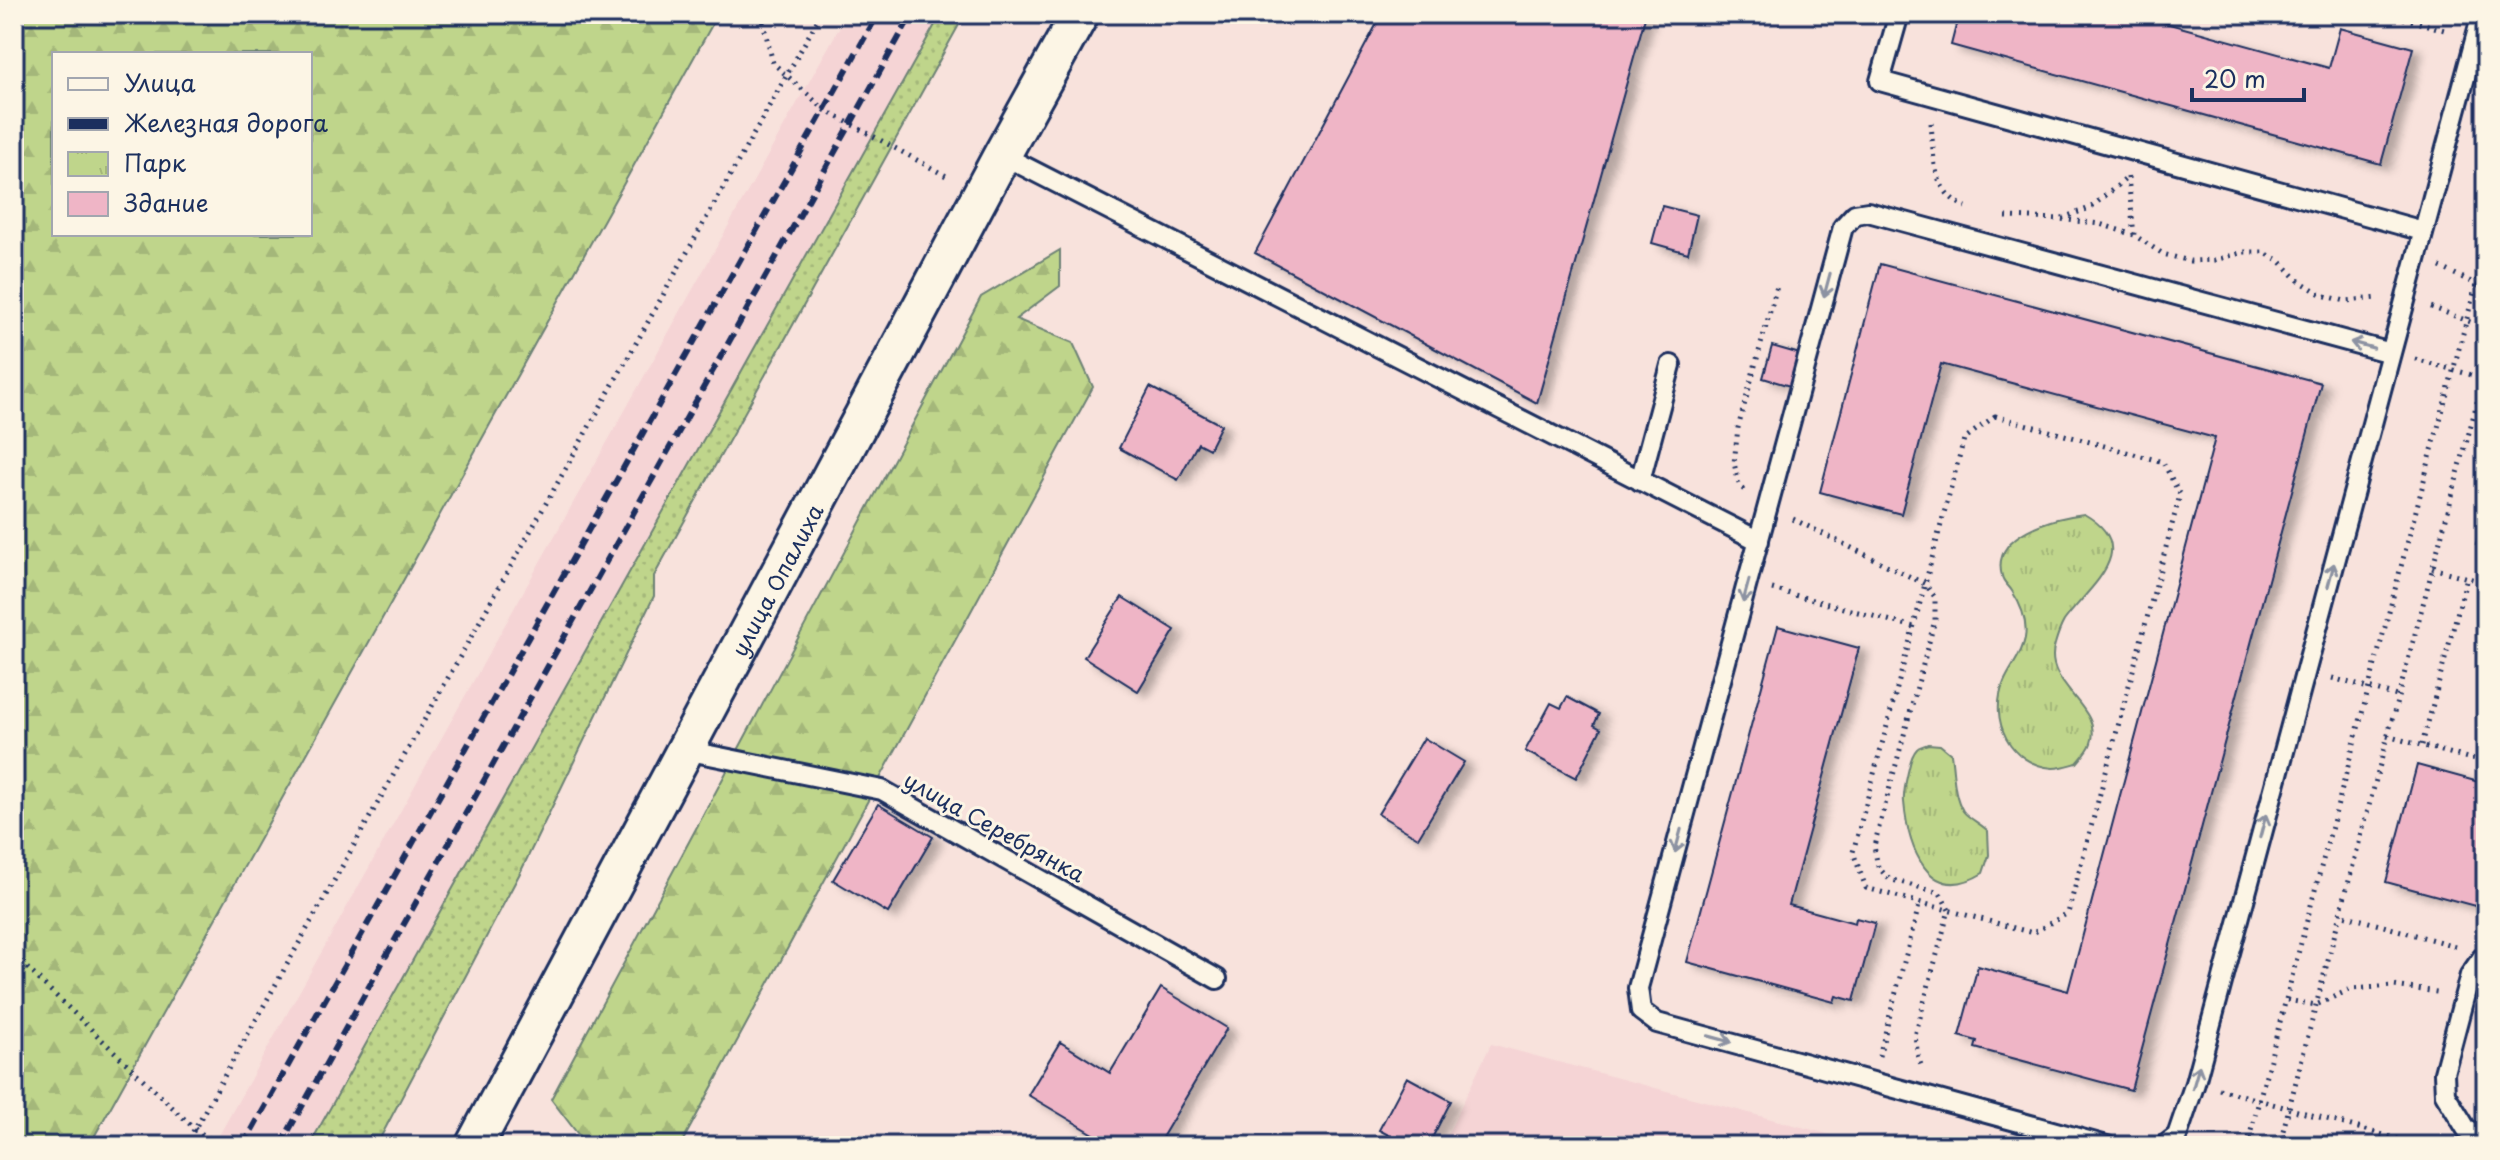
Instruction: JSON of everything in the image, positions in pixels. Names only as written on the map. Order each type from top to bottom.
[{"type":"street","name":"улица Опалиха","points":[[474,1146],[1080,14]]},
{"type":"lane","points":[[1899,14],[1880,81],[2423,231]]},
{"type":"lane","points":[[2164,1146],[2177,1136],[2195,1083],[2482,14]]},
{"type":"lane","points":[[1002,155],[1759,541]]},
{"type":"lane","points":[[2107,1146],[1657,1023],[1641,1011],[1638,988],[1843,227],[1855,214],[1868,212],[2391,353]]},
{"type":"lane","points":[[1640,481],[1671,365]]},
{"type":"lane","name":"улица Серебрянка","points":[[685,750],[882,790],[1217,979]]},
{"type":"lane","points":[[2484,958],[2470,975],[2444,1073],[2445,1094],[2465,1138],[2486,1135]]},
{"type":"path","points":[[761,14],[773,63],[825,110],[981,194]]},
{"type":"path","points":[[185,1146],[821,14]]},
{"type":"path","points":[[2388,14],[2476,38]]},
{"type":"path","points":[[1928,94],[1936,178],[1953,201],[1974,210]]},
{"type":"path","points":[[2129,150],[2128,177],[2134,235]]},
{"type":"path","points":[[2060,219],[2090,208],[2128,177]]},
{"type":"path","points":[[2000,216],[2100,224],[2134,235],[2163,254],[2190,261],[2263,252],[2280,261],[2298,280],[2322,295],[2345,301],[2406,299],[2486,328]]},
{"type":"path","points":[[2247,1146],[2486,247]]},
{"type":"path","points":[[1777,286],[1738,428],[1734,463],[1739,484],[1748,496],[1768,507],[1925,584],[1935,597],[1935,620],[1874,846],[1878,867],[1889,879],[1940,893],[1949,910],[1915,1036],[1918,1056],[1927,1078]]},
{"type":"path","points":[[2391,353],[2485,378]]},
{"type":"path","points":[[2279,1146],[2486,369]]},
{"type":"path","points":[[1995,416],[2163,462],[2180,495],[2068,913],[2033,933],[1866,888],[1853,852],[1925,584],[1964,439],[1995,416]]},
{"type":"path","points":[[2432,568],[2486,583]]},
{"type":"path","points":[[2422,745],[2467,577]]},
{"type":"path","points":[[1748,582],[1914,627]]},
{"type":"path","points":[[2305,671],[2397,696]]},
{"type":"path","points":[[2386,736],[2486,763]]},
{"type":"path","points":[[1872,1080],[1920,902]]},
{"type":"path","points":[[2340,914],[2448,943],[2484,958]]},
{"type":"path","points":[[14,948],[28,969],[196,1130],[221,1146]]},
{"type":"path","points":[[2287,1000],[2316,1005],[2351,989],[2394,986],[2430,989],[2463,1001]]},
{"type":"path","points":[[2195,1083],[2423,1146]]},
{"type":"path","points":[[2282,1135],[2286,1146]]},
{"type":"shaded area","points":[[847,14],[941,14],[309,1146],[213,1146]]},
{"type":"shaded area","points":[[1491,1044],[1824,1133],[1870,1146],[1442,1146]]},
{"type":"green space","points":[[14,14],[718,14],[89,1146],[14,1146]]},
{"type":"green space","points":[[941,14],[965,14],[654,576],[654,596],[521,871],[376,1146],[309,1146]]},
{"type":"green space","points":[[1060,250],[1060,286],[1016,319],[1073,343],[1093,387],[680,1146],[587,1146],[551,1099],[981,297]]},
{"type":"green space","points":[[2084,514],[2102,527],[2110,541],[2111,554],[2097,581],[2064,621],[2053,659],[2057,672],[2082,706],[2093,730],[2090,746],[2077,763],[2053,768],[2025,759],[2006,738],[2001,725],[2000,696],[2026,632],[2021,608],[2003,578],[2001,561],[2006,549],[2028,530],[2057,519]]},
{"type":"green space","points":[[1928,744],[1940,745],[1951,754],[1960,805],[1965,814],[1988,831],[1989,855],[1983,873],[1964,882],[1948,883],[1935,877],[1924,867],[1910,837],[1904,802],[1906,783],[1913,754]]},
{"type":"building","points":[[1382,14],[1646,14],[1537,403],[1255,253]]},
{"type":"building","points":[[1959,14],[2133,14],[2329,68],[2340,28],[2413,48],[2381,164],[1951,45]]},
{"type":"building","points":[[1662,206],[1697,215],[1688,253],[1652,243]]},
{"type":"building","points":[[1880,264],[2321,383],[2131,1090],[1975,1048],[1977,1041],[1959,1036],[1978,966],[2068,991],[2215,438],[1941,364],[1901,514],[1820,492]]},
{"type":"building","points":[[1772,346],[1800,354],[1790,386],[1763,378]]},
{"type":"building","points":[[1150,387],[1221,425],[1209,449],[1198,443],[1178,480],[1119,448]]},
{"type":"building","points":[[2486,509],[2486,547],[2476,544]]},
{"type":"building","points":[[1122,597],[1175,630],[1138,691],[1084,657]]},
{"type":"building","points":[[1778,626],[1859,648],[1789,905],[1855,923],[1856,918],[1875,923],[1854,1001],[1836,996],[1834,1002],[1687,962]]},
{"type":"building","points":[[1567,697],[1599,714],[1594,725],[1601,729],[1576,778],[1525,751],[1551,703],[1561,708]]},
{"type":"building","points":[[1424,738],[1464,762],[1418,838],[1378,814]]},
{"type":"building","points":[[2417,765],[2486,784],[2486,909],[2386,882]]},
{"type":"building","points":[[878,804],[933,837],[888,913],[833,880]]},
{"type":"building","points":[[1161,988],[1227,1028],[1157,1146],[1114,1146],[1028,1095],[1060,1042],[1110,1073]]},
{"type":"building","points":[[1407,1077],[1451,1101],[1428,1146],[1409,1146],[1379,1130]]},
{"type":"railway","points":[[243,1146],[878,14]]},
{"type":"railway","points":[[280,1146],[912,14]]}]
